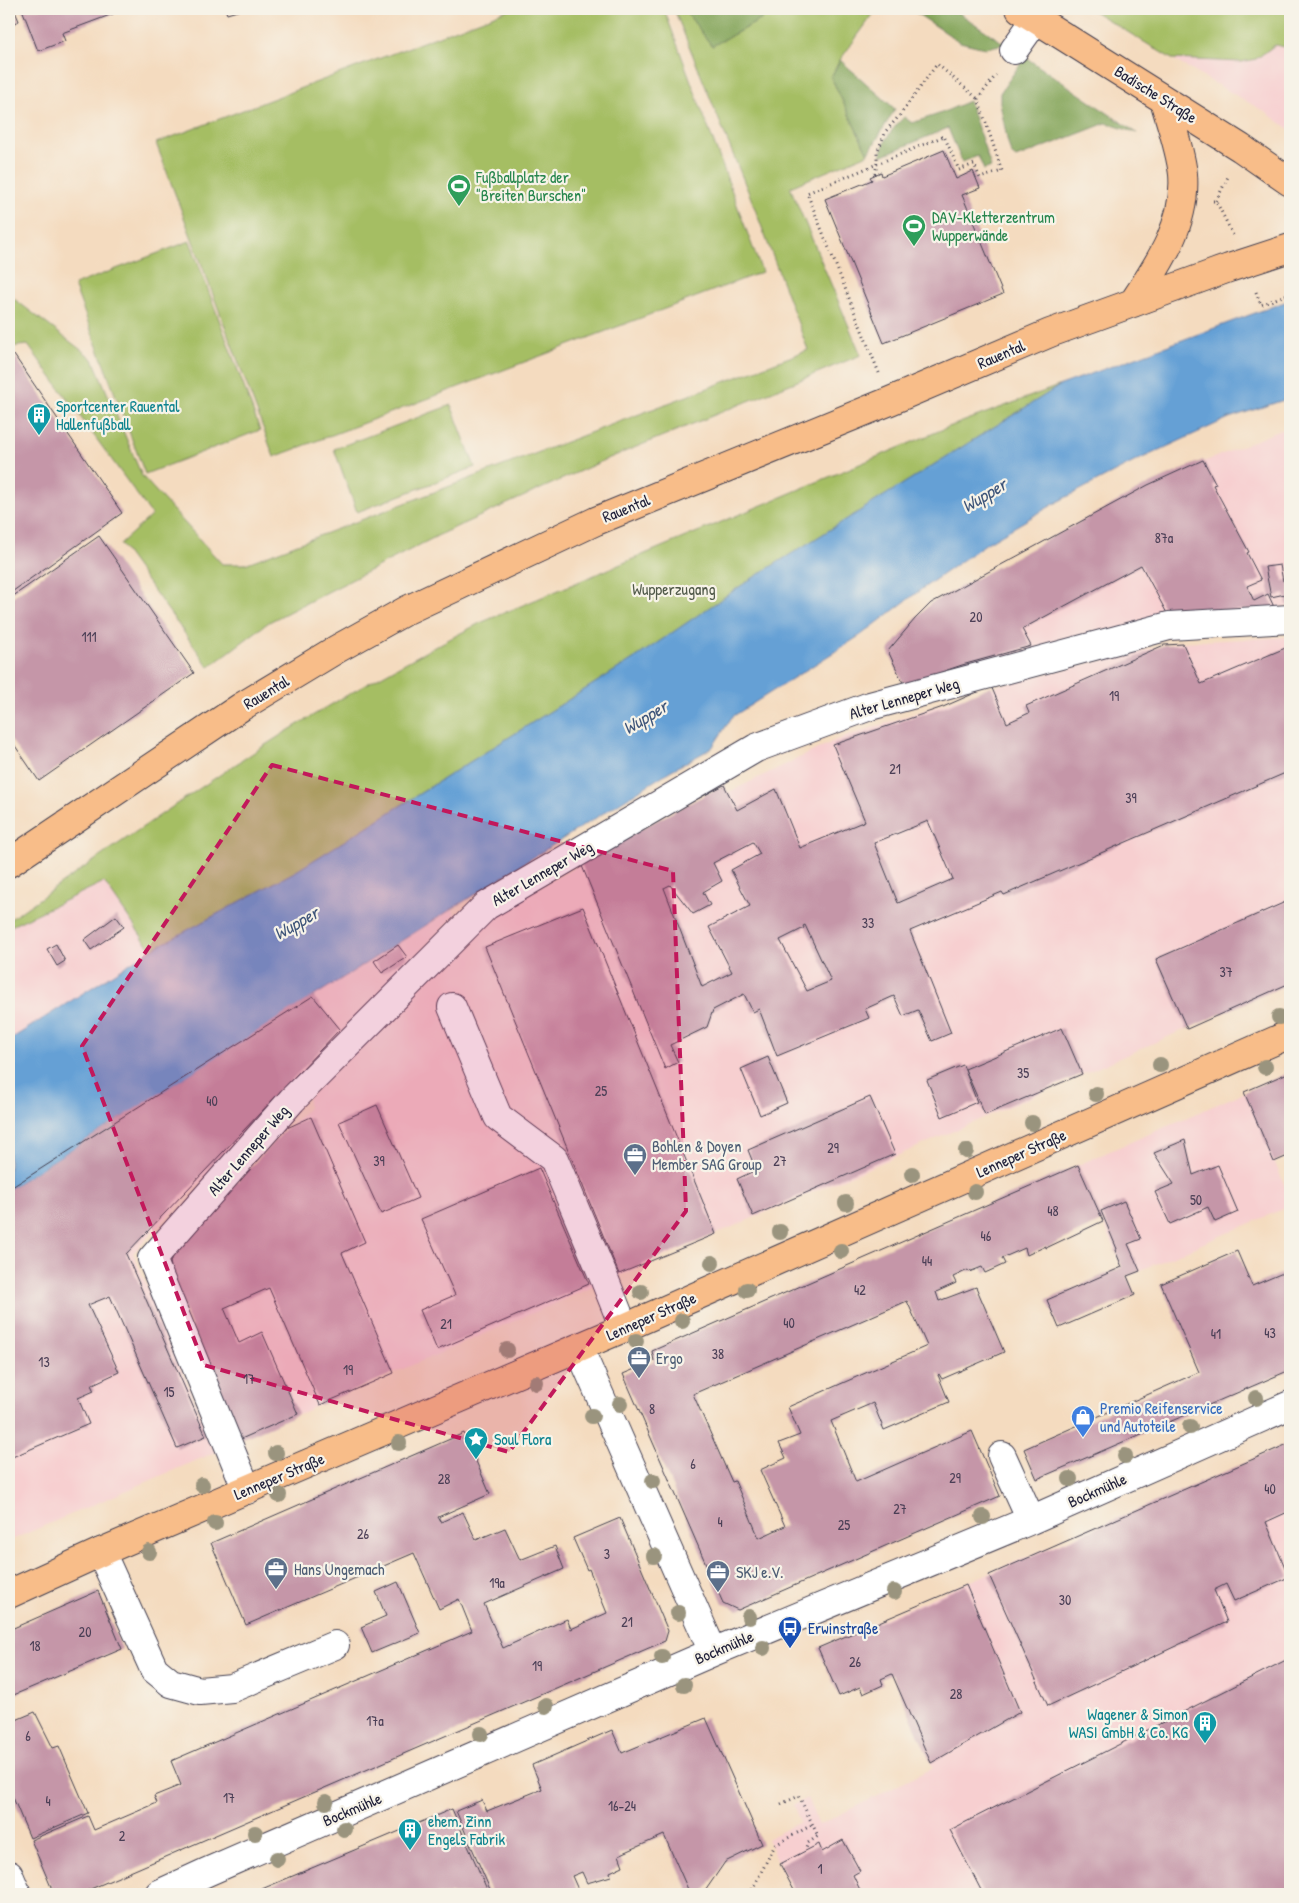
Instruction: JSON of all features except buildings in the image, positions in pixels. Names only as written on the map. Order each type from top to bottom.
[{"type":"main road","name":"Badische Straße","points":[[1028,14],[1241,148],[1290,182]]},
{"type":"main road","points":[[1133,303],[1164,256],[1177,223],[1182,197],[1183,174],[1178,147],[1164,100]]},
{"type":"main road","name":"Rauental","points":[[9,863],[241,707],[336,649],[407,610],[596,521],[890,401],[1050,333],[1245,262],[1290,248]]},
{"type":"main road","name":"Lenneper Straße","points":[[9,1594],[102,1552],[579,1348],[1290,1034]]},
{"type":"street","points":[[1014,50],[1028,14]]},
{"type":"street","name":"Alter Lenneper Weg","points":[[247,1490],[152,1259],[292,1100],[486,906],[756,748],[870,706],[1169,626],[1290,619]]},
{"type":"street","points":[[452,1008],[498,1117],[554,1159],[624,1328]]},
{"type":"street","points":[[579,1348],[713,1652]]},
{"type":"street","name":"Bockmühle","points":[[160,1894],[713,1652],[1031,1520],[1290,1405]]},
{"type":"street","points":[[1002,1456],[1031,1520]]},
{"type":"street","points":[[102,1552],[154,1669],[171,1683],[200,1691],[232,1688],[335,1645]]},
{"type":"street","points":[[9,1875],[17,1894]]},
{"type":"path","points":[[978,99],[1014,50]]},
{"type":"path","points":[[875,174],[877,164],[877,152],[886,131],[937,64],[978,99],[1002,171],[980,178],[974,164],[959,170],[944,136],[877,164],[807,193],[890,401]]},
{"type":"path","points":[[1182,197],[1216,201],[1245,262]]},
{"type":"path","points":[[1281,297],[1290,294]]},
{"type":"path","points":[[781,1804],[798,1796],[818,1836],[808,1843],[805,1851]]},
{"type":"path","points":[[750,1894],[775,1845],[812,1825]]},
{"type":"highlighted area","points":[[272,765],[673,871],[686,1211],[509,1452],[204,1365],[82,1046]]},
{"type":"shaded area","points":[[1275,45],[1290,48],[1290,130],[1267,113],[1172,59],[1241,62],[1256,59]]},
{"type":"shaded area","points":[[1290,426],[1290,606],[904,685],[889,650],[931,604],[1148,485]]},
{"type":"shaded area","points":[[1290,637],[1290,983],[922,1145],[241,1439],[180,1292],[180,1243],[308,1108],[308,1098],[484,918],[581,864],[836,740],[999,685],[1180,642]]},
{"type":"shaded area","points":[[104,882],[151,950],[9,1040],[9,927]]},
{"type":"shaded area","points":[[453,909],[455,915],[133,1253],[216,1452],[9,1541],[9,1190],[99,1131]]},
{"type":"shaded area","points":[[1245,1092],[1290,1198],[1290,1206],[1127,1276],[1078,1165]]},
{"type":"shaded area","points":[[1290,1444],[1290,1894],[794,1894],[767,1839],[800,1822],[793,1805],[807,1798],[819,1825],[933,1768],[871,1624]]},
{"type":"green space","name":"Fußballplatz der \"Breiten Burschen\"","points":[[510,9],[664,9],[762,272],[274,457],[156,143]]},
{"type":"green space","points":[[674,9],[684,9],[712,46],[762,19],[769,9],[877,9],[840,60],[831,77],[868,154],[790,187],[861,355],[607,459],[445,532],[269,622],[209,667],[120,544],[152,515],[28,345],[9,347],[9,295],[93,359],[142,476],[222,564],[245,564],[808,350],[752,201]]},
{"type":"green space","points":[[684,9],[769,9],[762,19],[712,46]]},
{"type":"green space","points":[[910,9],[953,9],[1005,44],[985,48],[960,42]]},
{"type":"green space","points":[[1090,9],[1290,9],[1290,48],[1275,45],[1256,59],[1241,62],[1172,59]]},
{"type":"green space","points":[[1025,57],[1137,133],[1106,123],[1016,158],[1011,154],[1007,139],[1000,103],[1000,93]]},
{"type":"green space","points":[[840,60],[895,109],[868,154],[831,77]]},
{"type":"green space","points":[[969,101],[991,167],[984,170],[978,156],[962,162],[948,128],[881,156],[889,135],[904,117],[912,123]]},
{"type":"green space","points":[[190,241],[260,430],[145,474],[74,285]]},
{"type":"green space","name":"Wupperzugang","points":[[1061,385],[748,581],[638,656],[298,870],[151,950],[104,882],[9,927],[9,920],[259,749],[368,683],[480,623],[946,428]]},
{"type":"green space","points":[[451,405],[475,467],[357,512],[334,449]]},
{"type":"water","name":"Wupper","points":[[1290,300],[1290,398],[1229,418],[1134,462],[1061,500],[987,543],[861,635],[732,717],[712,748],[670,771],[9,1189],[9,1042],[14,1037],[151,950],[298,870],[638,656],[748,581],[1061,385]]},
{"type":"place","name":"Fußballplatz der \"Breiten Burschen\"","points":[[459,207]]},
{"type":"place","name":"DAV-Kletterzentrum Wupperwände","points":[[914,247]]},
{"type":"place","name":"Sportcenter Rauental Hallenfußball","points":[[39,436]]},
{"type":"place","name":"Bohlen & Doyen Member SAG Group","points":[[635,1176]]},
{"type":"place","name":"Ergo","points":[[639,1379]]},
{"type":"place","name":"Premio Reifenservice und Autoteile","points":[[1083,1438]]},
{"type":"place","name":"Soul Flora","points":[[476,1460]]},
{"type":"place","name":"Hans Ungemach","points":[[276,1590]]},
{"type":"place","name":"SKJ e.V.","points":[[718,1593]]},
{"type":"place","name":"Erwinstraße","points":[[790,1649]]},
{"type":"place","name":"Wagener & Simon WASI GmbH & Co. KG","points":[[1205,1744]]},
{"type":"place","name":"ehem. Zinn Engels Fabrik","points":[[410,1851]]}]
